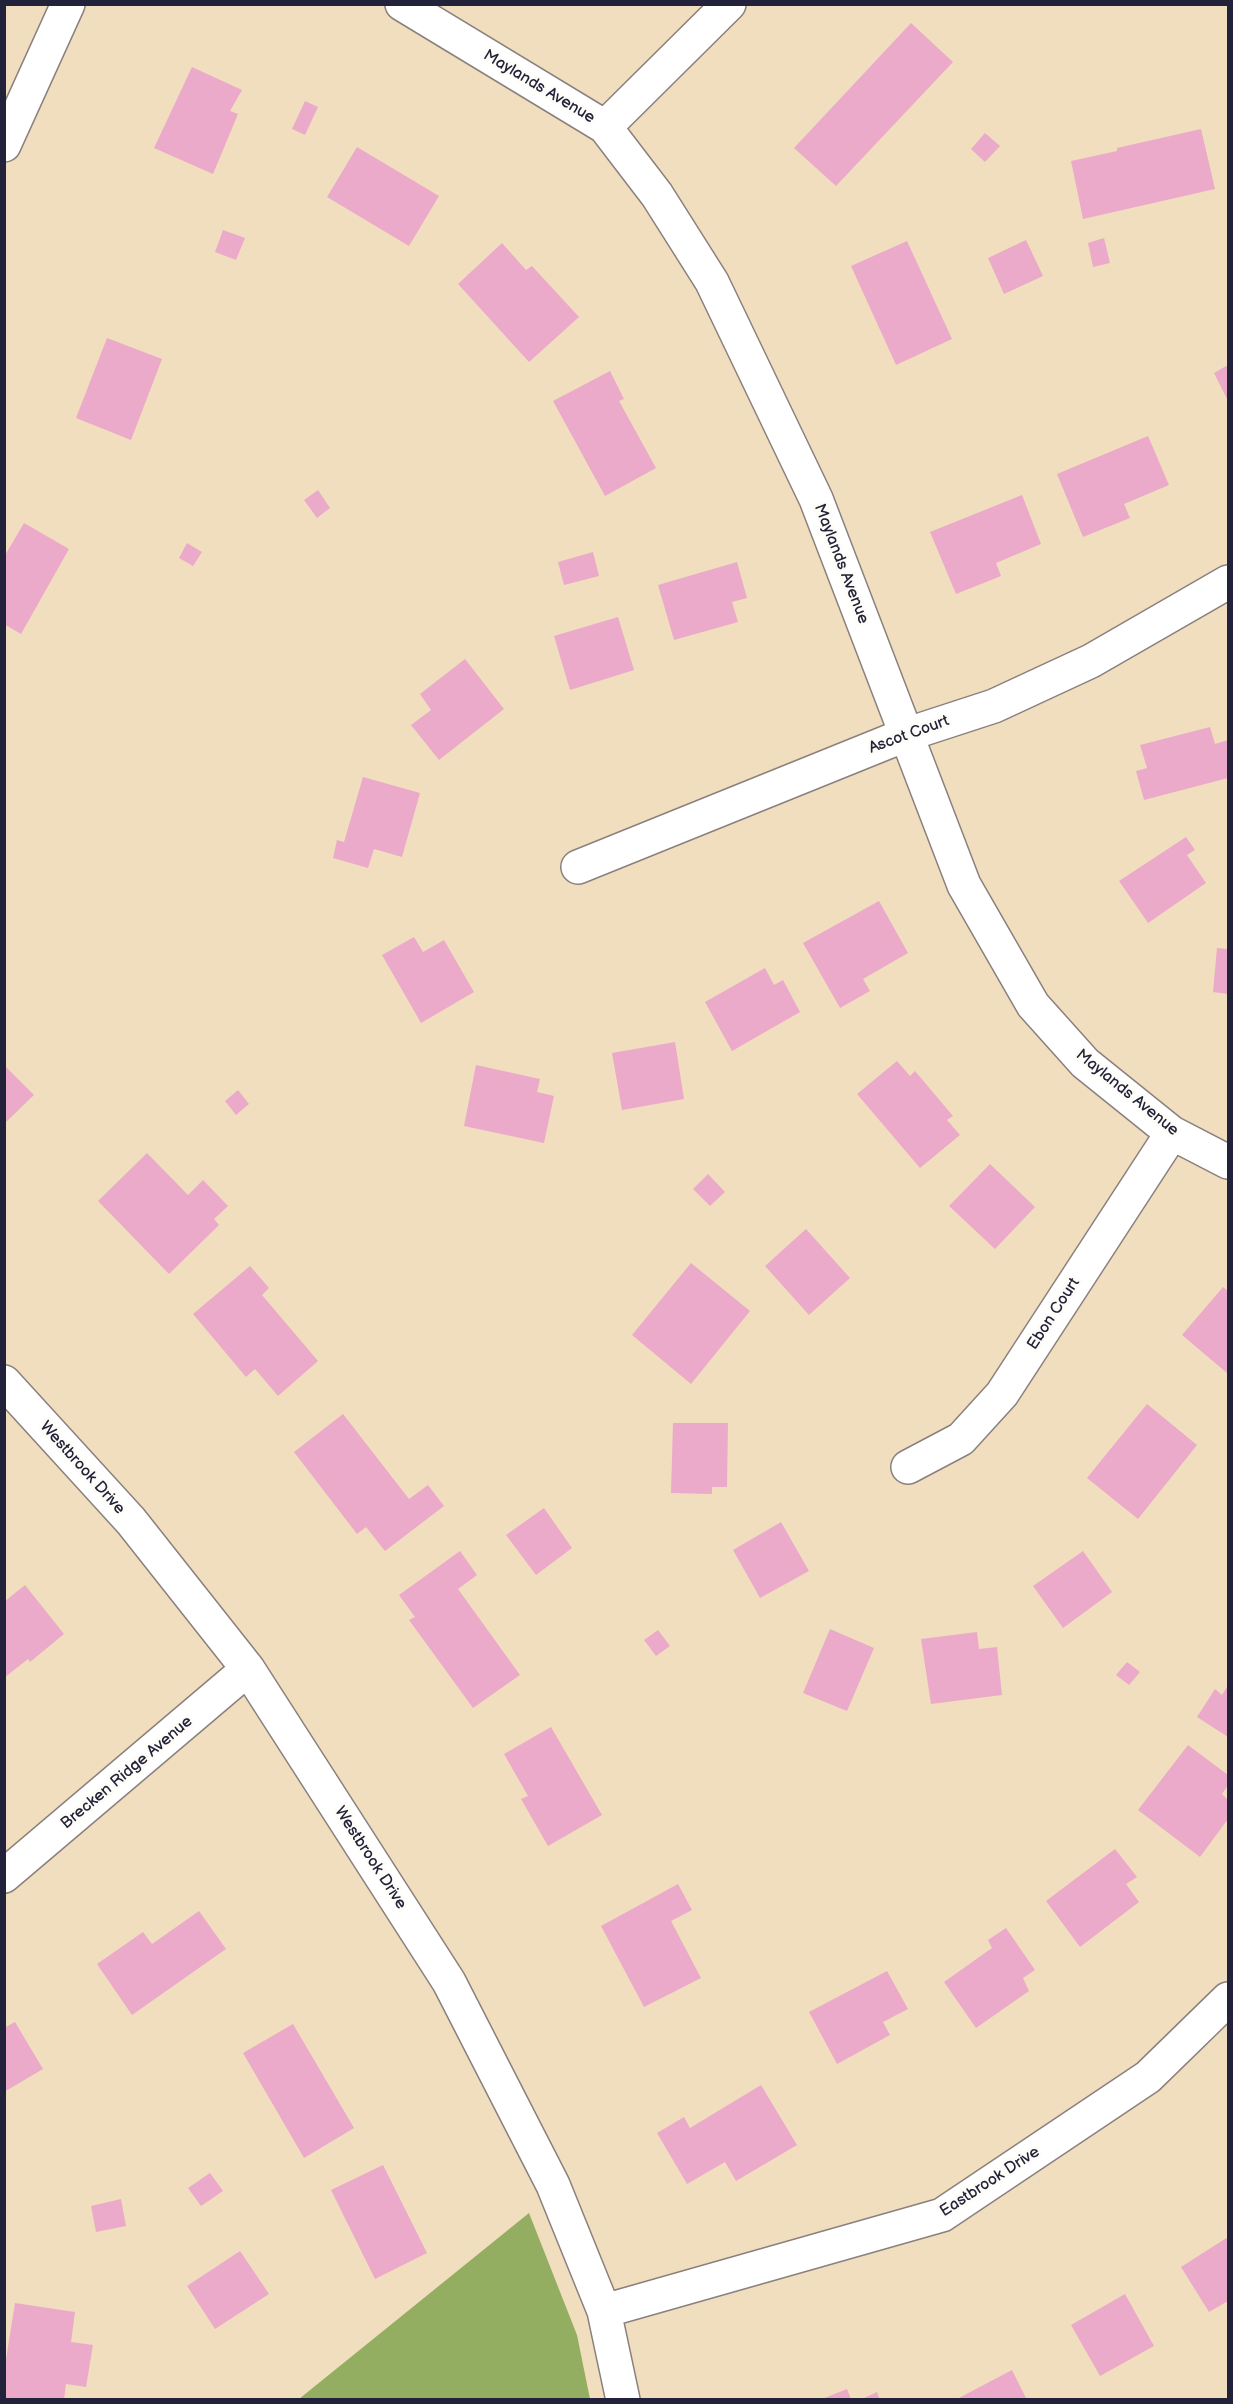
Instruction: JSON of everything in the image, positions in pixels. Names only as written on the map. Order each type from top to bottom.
[{"type":"street","points":[[4,145],[68,4]]},
{"type":"street","name":"Maylands Avenue","points":[[402,4],[605,127],[657,195],[712,282],[816,499],[964,885],[1033,1005],[1085,1063],[1172,1133],[1228,1162]]},
{"type":"street","points":[[605,127],[729,4]]},
{"type":"street","name":"Ascot Court","points":[[578,867],[905,735],[994,706],[1091,661],[1228,582]]},
{"type":"street","name":"Ebon Court","points":[[908,1467],[962,1439],[1002,1394],[1172,1133]]},
{"type":"street","name":"Westbrook Drive","points":[[4,1382],[131,1521],[248,1670],[449,1982],[553,2185],[604,2311],[623,2400]]},
{"type":"street","name":"Brecken Ridge Avenue","points":[[4,1875],[248,1670]]},
{"type":"street","name":"Eastbrook Drive","points":[[604,2311],[942,2215],[1149,2077],[1228,1999]]},
{"type":"green space","points":[[529,2213],[577,2335],[590,2399],[299,2399]]},
{"type":"building","points":[[911,23],[953,62],[836,186],[794,148]]},
{"type":"building","points":[[192,67],[242,90],[230,111],[238,114],[213,174],[154,148]]},
{"type":"building","points":[[305,101],[318,107],[305,135],[292,129]]},
{"type":"building","points":[[1201,129],[1215,189],[1083,219],[1071,161]]},
{"type":"building","points":[[985,133],[1000,146],[985,162],[971,149]]},
{"type":"building","points":[[357,147],[439,196],[409,246],[327,197]]},
{"type":"building","points":[[223,230],[245,238],[236,260],[215,252]]},
{"type":"building","points":[[1104,238],[1110,263],[1093,267],[1088,243]]},
{"type":"building","points":[[1026,240],[1043,276],[1004,294],[988,258]]},
{"type":"building","points":[[907,241],[952,339],[896,365],[851,266]]},
{"type":"building","points":[[502,243],[526,270],[532,266],[579,317],[529,362],[458,284]]},
{"type":"building","points":[[107,338],[162,359],[131,440],[76,418]]},
{"type":"building","points":[[1228,365],[1228,401],[1214,373]]},
{"type":"building","points":[[610,371],[624,399],[619,401],[656,468],[605,496],[553,401]]},
{"type":"building","points":[[1148,436],[1169,485],[1124,504],[1130,518],[1083,537],[1057,474]]},
{"type":"building","points":[[318,490],[330,508],[317,518],[304,500]]},
{"type":"building","points":[[1022,495],[1041,544],[996,563],[1001,576],[956,594],[930,532]]},
{"type":"building","points":[[24,523],[69,549],[21,634],[4,624],[4,557]]},
{"type":"building","points":[[187,543],[202,552],[193,566],[179,558]]},
{"type":"building","points":[[593,552],[599,576],[564,585],[558,562]]},
{"type":"building","points":[[737,562],[747,598],[732,602],[738,622],[674,640],[658,585]]},
{"type":"building","points":[[618,617],[634,670],[570,690],[554,636]]},
{"type":"building","points":[[465,659],[504,709],[439,760],[411,725],[431,710],[420,694]]},
{"type":"building","points":[[1210,727],[1215,744],[1228,740],[1228,778],[1144,800],[1136,771],[1147,768],[1140,745]]},
{"type":"building","points":[[363,777],[420,793],[402,857],[374,849],[368,868],[333,858],[337,840],[344,842]]},
{"type":"building","points":[[1186,837],[1195,850],[1187,855],[1206,883],[1148,923],[1119,881]]},
{"type":"building","points":[[879,901],[908,953],[863,979],[870,991],[840,1008],[803,943]]},
{"type":"building","points":[[414,937],[423,952],[444,940],[474,992],[421,1023],[382,955]]},
{"type":"building","points":[[1217,948],[1228,949],[1228,994],[1213,992]]},
{"type":"building","points":[[765,968],[774,985],[783,980],[800,1012],[732,1051],[705,1002]]},
{"type":"building","points":[[675,1042],[684,1099],[622,1110],[612,1053]]},
{"type":"building","points":[[897,1061],[910,1076],[915,1071],[953,1116],[947,1120],[960,1135],[920,1168],[857,1094]]},
{"type":"building","points":[[4,1065],[34,1095],[4,1124]]},
{"type":"building","points":[[476,1065],[540,1079],[537,1092],[554,1096],[544,1143],[464,1126]]},
{"type":"building","points":[[238,1090],[249,1104],[236,1115],[225,1101]]},
{"type":"building","points":[[147,1153],[188,1195],[203,1180],[228,1206],[214,1219],[219,1225],[169,1274],[98,1201]]},
{"type":"building","points":[[990,1164],[1035,1207],[995,1249],[949,1206]]},
{"type":"building","points":[[708,1174],[725,1192],[710,1206],[693,1189]]},
{"type":"building","points":[[806,1229],[850,1278],[809,1315],[765,1266]]},
{"type":"building","points":[[691,1263],[750,1311],[691,1384],[632,1335]]},
{"type":"building","points":[[250,1266],[269,1288],[262,1295],[318,1361],[278,1396],[255,1369],[246,1377],[193,1314]]},
{"type":"building","points":[[1223,1287],[1228,1291],[1227,1373],[1182,1335]]},
{"type":"building","points":[[1147,1404],[1197,1445],[1138,1519],[1087,1478]]},
{"type":"building","points":[[343,1414],[409,1499],[428,1485],[444,1506],[385,1551],[366,1527],[357,1534],[294,1452]]},
{"type":"building","points":[[673,1423],[728,1423],[727,1487],[712,1487],[712,1494],[671,1493]]},
{"type":"building","points":[[544,1508],[572,1548],[536,1575],[506,1535]]},
{"type":"building","points":[[781,1522],[809,1571],[760,1598],[733,1550]]},
{"type":"building","points":[[460,1551],[477,1575],[458,1589],[520,1675],[473,1708],[409,1620],[415,1617],[399,1595]]},
{"type":"building","points":[[1083,1551],[1112,1592],[1063,1628],[1033,1586]]},
{"type":"building","points":[[25,1585],[64,1634],[30,1662],[28,1659],[4,1678],[4,1602]]},
{"type":"building","points":[[830,1629],[874,1648],[847,1711],[803,1693]]},
{"type":"building","points":[[658,1630],[670,1646],[656,1656],[644,1640]]},
{"type":"building","points":[[977,1632],[979,1649],[997,1647],[1002,1695],[931,1704],[921,1639]]},
{"type":"building","points":[[1127,1662],[1140,1672],[1129,1685],[1116,1675]]},
{"type":"building","points":[[1228,1685],[1228,1737],[1197,1717],[1215,1689],[1222,1695]]},
{"type":"building","points":[[551,1727],[602,1815],[548,1846],[521,1799],[528,1796],[504,1754]]},
{"type":"building","points":[[1188,1745],[1228,1775],[1228,1785],[1222,1794],[1228,1800],[1228,1819],[1200,1857],[1138,1810]]},
{"type":"building","points":[[1115,1849],[1137,1877],[1126,1884],[1139,1902],[1080,1947],[1046,1901]]},
{"type":"building","points":[[678,1884],[692,1910],[671,1921],[701,1978],[644,2007],[601,1926]]},
{"type":"building","points":[[199,1911],[226,1949],[132,2015],[97,1964],[143,1932],[152,1944]]},
{"type":"building","points":[[1006,1928],[1035,1970],[1023,1978],[1029,1991],[976,2028],[944,1982],[992,1948],[988,1940]]},
{"type":"building","points":[[887,1971],[908,2009],[883,2022],[890,2035],[837,2064],[809,2012]]},
{"type":"building","points":[[15,2022],[43,2069],[4,2092],[4,2028]]},
{"type":"building","points":[[293,2024],[354,2128],[304,2158],[243,2053]]},
{"type":"building","points":[[761,2085],[797,2145],[736,2181],[725,2162],[687,2184],[657,2133],[684,2117],[690,2128]]},
{"type":"building","points":[[383,2165],[427,2253],[375,2279],[331,2190]]},
{"type":"building","points":[[210,2173],[223,2191],[201,2206],[188,2188]]},
{"type":"building","points":[[121,2199],[126,2226],[96,2232],[91,2206]]},
{"type":"building","points":[[1228,2237],[1228,2301],[1209,2312],[1181,2267]]},
{"type":"building","points":[[240,2251],[269,2294],[215,2329],[187,2286]]},
{"type":"building","points":[[1125,2294],[1154,2346],[1100,2376],[1071,2325]]},
{"type":"building","points":[[15,2303],[75,2312],[71,2342],[93,2345],[86,2387],[66,2384],[64,2400],[4,2400],[4,2372]]},
{"type":"building","points":[[1012,2370],[1027,2400],[955,2400]]},
{"type":"building","points":[[847,2389],[851,2399],[822,2399]]},
{"type":"building","points":[[877,2392],[880,2400],[860,2400]]}]
